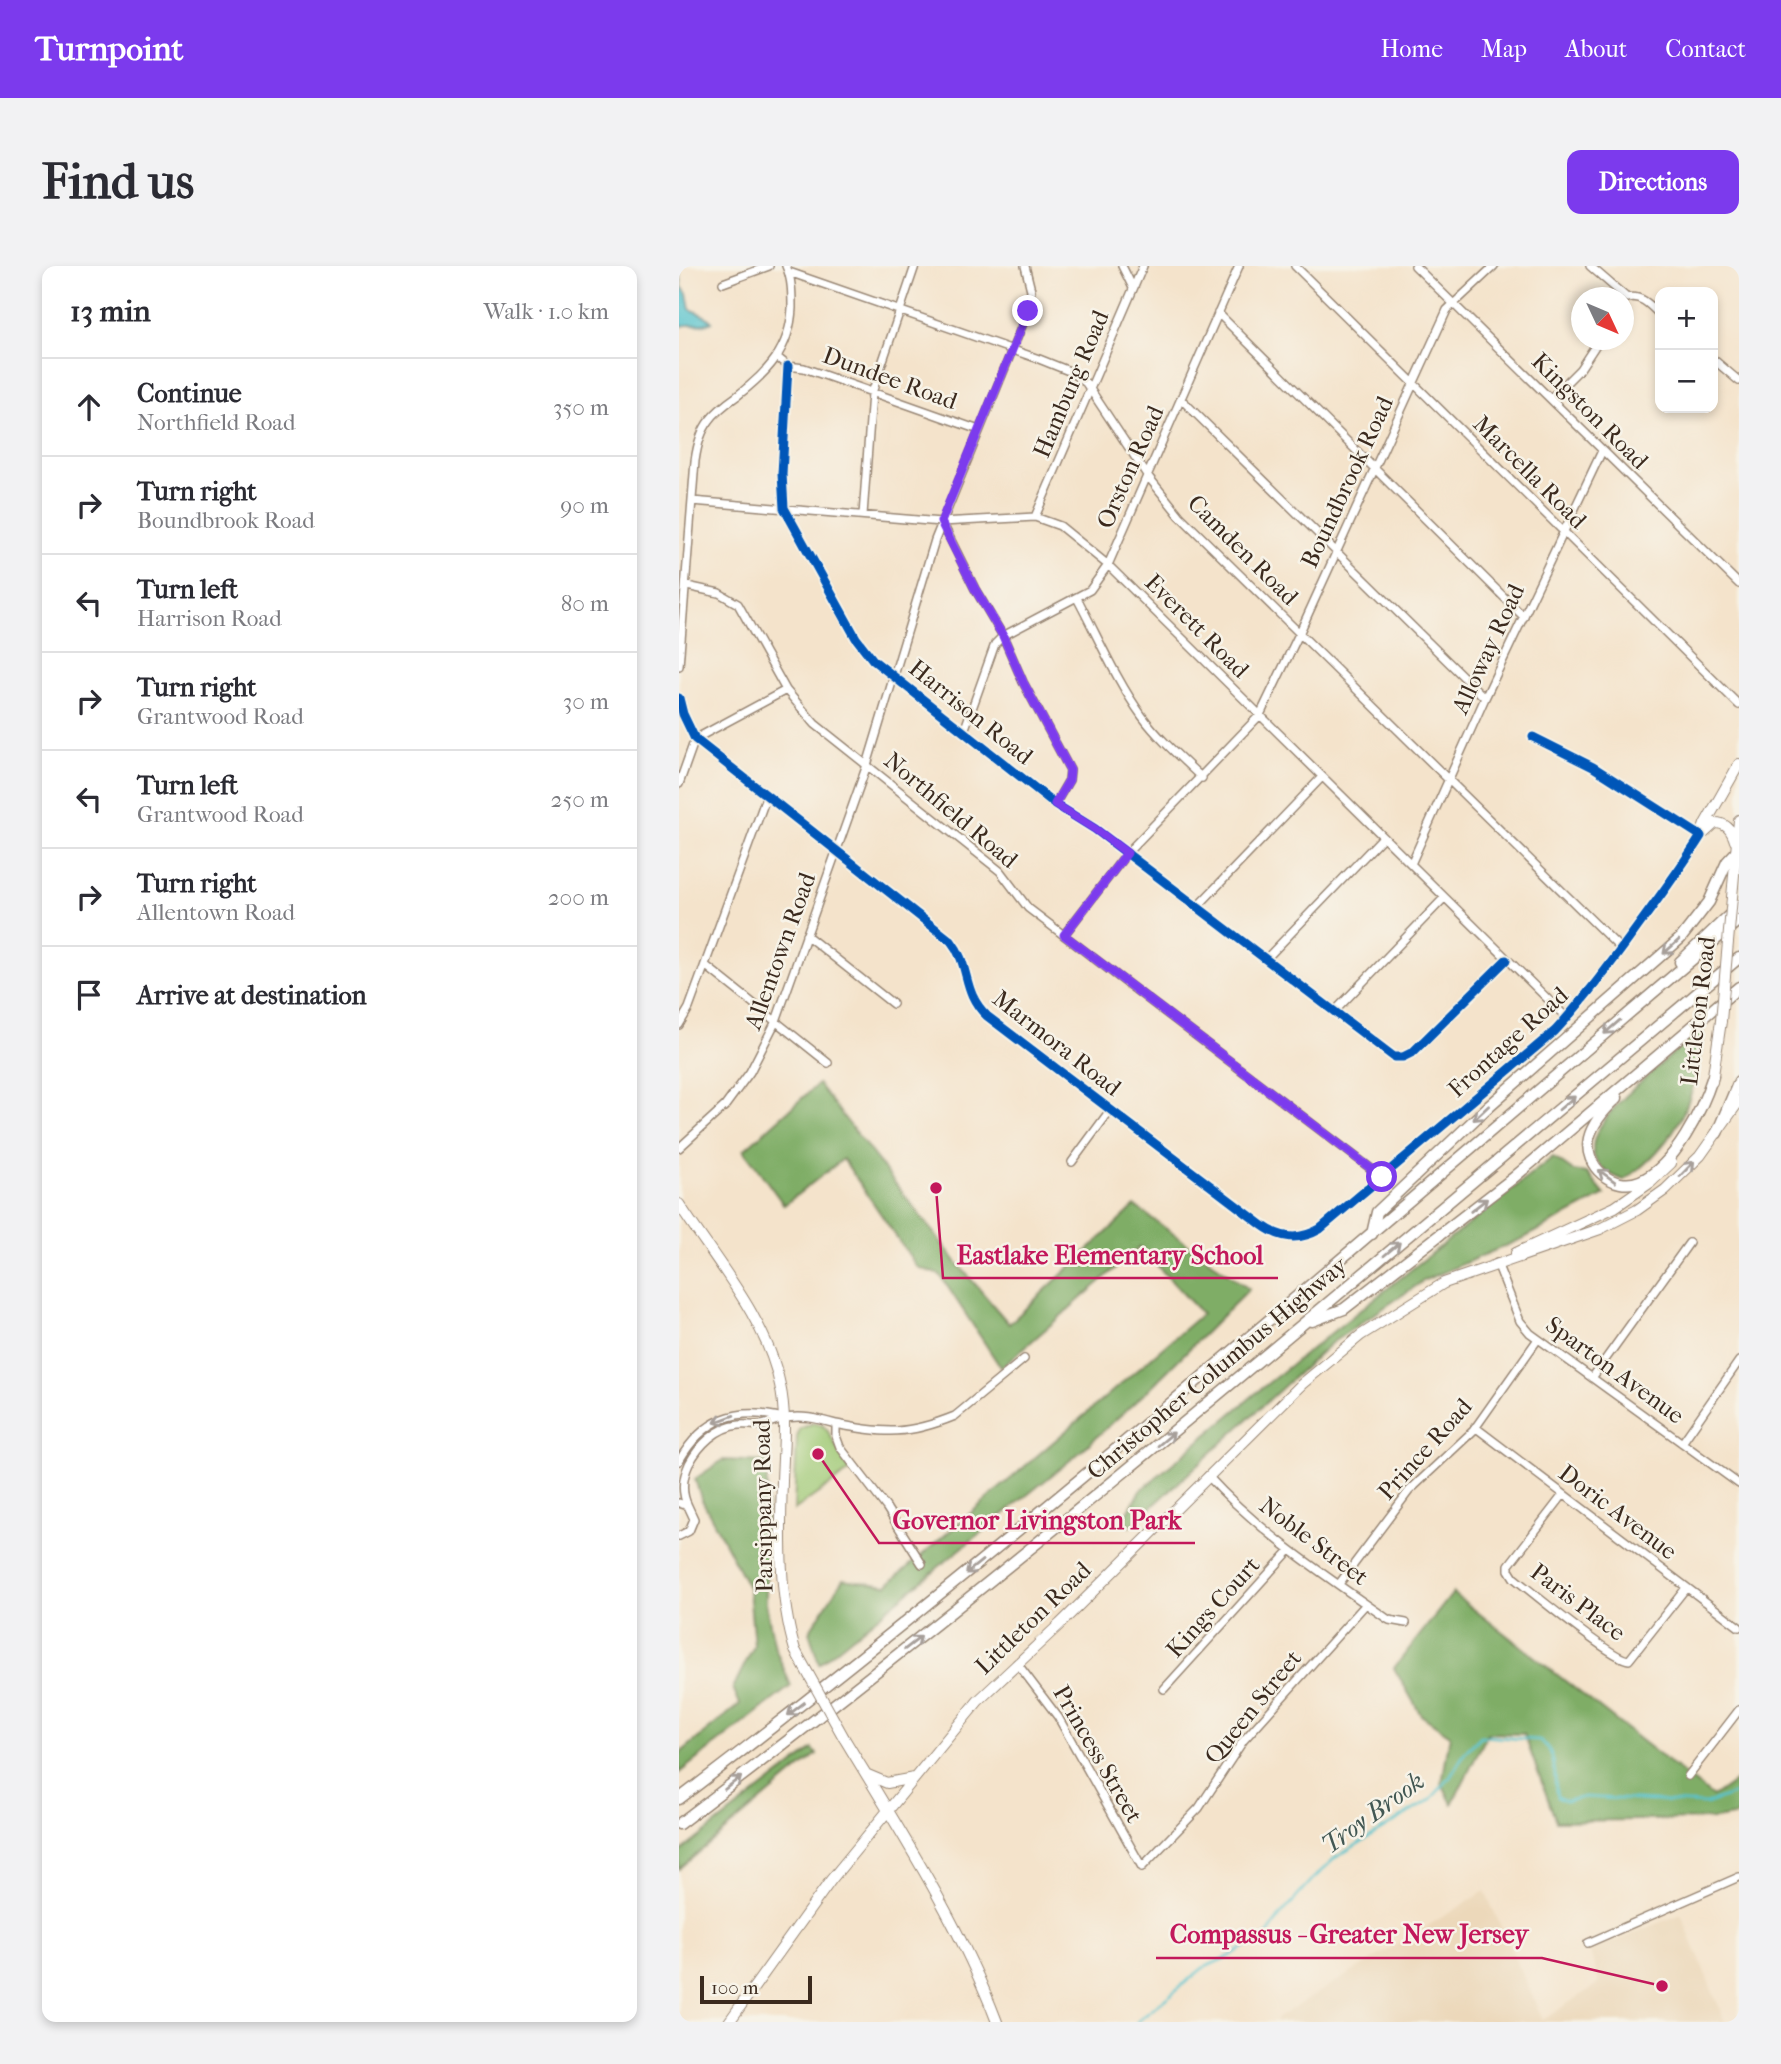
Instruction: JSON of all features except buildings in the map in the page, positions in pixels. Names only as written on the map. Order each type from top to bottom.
[{"type":"highway","points":[[1371,1234],[1377,1212],[1454,1138],[1681,937],[1709,902],[1727,862],[1737,849]]},
{"type":"highway","points":[[1632,1010],[1711,930],[1739,906]]},
{"type":"highway","name":"Christopher Columbus Highway","points":[[680,1798],[1020,1530],[1739,920]]},
{"type":"highway","name":"Christopher Columbus Highway","points":[[679,1824],[1018,1559],[1739,958]]},
{"type":"highway","points":[[1302,1324],[1344,1309],[1355,1301],[1511,1179],[1739,987]]},
{"type":"highway","points":[[1703,1017],[1607,1107],[1595,1123],[1589,1144],[1591,1159],[1598,1170],[1607,1178],[1621,1184],[1634,1183],[1651,1175],[1684,1137],[1713,1076]]},
{"type":"highway","points":[[1717,1133],[1739,1081]]},
{"type":"main road","points":[[1701,836],[1739,764]]},
{"type":"main road","name":"Littleton Road","points":[[1497,1263],[1531,1244],[1615,1208],[1651,1182],[1679,1154],[1694,1130],[1710,1092],[1721,1021],[1739,820]]},
{"type":"main road","points":[[1701,836],[1715,823],[1721,823],[1731,831],[1737,849]]},
{"type":"main road","name":"Littleton Road","points":[[729,2022],[829,1883],[978,1701],[1060,1624],[1302,1384],[1352,1341],[1444,1283],[1600,1229],[1637,1210],[1682,1175],[1739,1101]]},
{"type":"main road","name":"Parsippany Road","points":[[679,1204],[753,1316],[767,1345],[780,1383],[784,1418],[781,1523],[783,1575],[785,1606],[795,1650],[955,1930],[997,2022]]},
{"type":"main road","points":[[866,1774],[887,1783],[914,1778]]},
{"type":"street","points":[[723,283],[769,266]]},
{"type":"street","points":[[863,515],[872,393],[915,266]]},
{"type":"street","name":"Allentown Road","points":[[679,1148],[725,1106],[750,1072],[776,1021],[867,765],[941,522],[1013,351],[1030,301],[1030,280],[1025,266]]},
{"type":"street","points":[[1122,266],[1133,288]]},
{"type":"street","name":"Hamburg Road","points":[[1035,517],[1143,266]]},
{"type":"street","name":"Orston Road","points":[[1003,636],[1090,590],[1108,565],[1239,266]]},
{"type":"street","name":"Marcella Road","points":[[1295,266],[1739,705]]},
{"type":"street","name":"Kingston Road","points":[[1415,266],[1739,584]]},
{"type":"street","name":"Boundbrook Road","points":[[1064,935],[1127,853],[1260,715],[1300,634],[1447,310],[1494,266]]},
{"type":"street","points":[[1590,266],[1612,287]]},
{"type":"street","points":[[679,674],[696,450],[708,421],[761,377],[778,358],[791,323],[792,299],[787,269]]},
{"type":"street","name":"Camden Road","points":[[787,269],[1069,372],[1086,383],[1147,475],[1180,516],[1621,950]]},
{"type":"street","points":[[1634,296],[1642,299],[1655,310]]},
{"type":"street","points":[[1218,313],[1524,617]]},
{"type":"street","points":[[1551,398],[1580,369],[1592,350]]},
{"type":"street","points":[[778,358],[788,366]]},
{"type":"street","points":[[1718,363],[1739,381]]},
{"type":"street","name":"Dundee Road","points":[[788,366],[804,368],[979,430]]},
{"type":"street","name":"Harrison Road","points":[[788,366],[782,474],[784,508],[856,638],[873,660],[1055,804],[1095,829],[1394,1057],[1403,1057],[1413,1052],[1506,960]]},
{"type":"street","points":[[1181,399],[1486,698]]},
{"type":"street","name":"Alloway Road","points":[[1411,864],[1602,451]]},
{"type":"street","name":"Everett Road","points":[[692,501],[941,522],[1035,517],[1060,526],[1108,565],[1567,1018]]},
{"type":"street","points":[[941,522],[975,589],[1003,636],[1023,682],[1070,770],[1069,780],[1055,804]]},
{"type":"street","name":"Northfield Road","points":[[687,586],[719,593],[738,604],[786,690],[815,724],[1000,870],[1028,908],[1382,1177]]},
{"type":"street","points":[[1077,598],[1128,695],[1171,749],[1202,778]]},
{"type":"street","points":[[964,731],[995,644],[1003,636]]},
{"type":"street","points":[[679,784],[695,739],[786,690]]},
{"type":"street","name":"Marmora Road","points":[[679,698],[695,739],[951,941],[962,961],[969,993],[978,1008],[987,1016],[1273,1233],[1302,1237]]},
{"type":"street","points":[[1533,737],[1593,767],[1701,836]]},
{"type":"street","points":[[1197,907],[1322,777]]},
{"type":"street","points":[[679,1025],[689,1007],[767,796]]},
{"type":"street","name":"Frontage Road","points":[[1302,1237],[1319,1229],[1382,1177],[1539,1046],[1567,1018],[1621,950],[1701,836]]},
{"type":"street","points":[[1266,959],[1383,838]]},
{"type":"street","points":[[1334,1012],[1444,898]]},
{"type":"street","points":[[806,935],[893,1003]]},
{"type":"street","points":[[705,965],[828,1063]]},
{"type":"street","points":[[1072,1162],[1111,1110]]},
{"type":"street","points":[[1592,1378],[1689,1243]]},
{"type":"street","name":"Sparton Avenue","points":[[1497,1263],[1520,1321],[1538,1339],[1739,1483]]},
{"type":"street","name":"Prince Road","points":[[1339,1584],[1409,1491],[1475,1427],[1538,1339]]},
{"type":"street","points":[[680,1537],[689,1531],[693,1523],[693,1514],[683,1486],[690,1462],[702,1445],[720,1432],[736,1426],[762,1425],[784,1418],[805,1417],[876,1432],[916,1429],[955,1416],[1024,1359]]},
{"type":"street","points":[[1682,1443],[1739,1361]]},
{"type":"street","points":[[690,1462],[679,1460],[707,1426],[724,1418],[764,1413],[784,1418]]},
{"type":"street","points":[[836,1424],[836,1436],[841,1447],[886,1507],[922,1564]]},
{"type":"street","name":"Doric Avenue","points":[[1475,1427],[1739,1627]]},
{"type":"street","name":"Noble Street","points":[[1208,1476],[1249,1518],[1290,1550],[1389,1620],[1406,1623]]},
{"type":"street","name":"Paris Place","points":[[1563,1494],[1509,1565],[1509,1570],[1514,1578],[1575,1625],[1620,1658],[1629,1660],[1686,1588]]},
{"type":"street","points":[[679,1503],[688,1506]]},
{"type":"street","name":"Kings Court","points":[[1164,1689],[1290,1550]]},
{"type":"street","name":"Queen Street","points":[[1142,1867],[1199,1808],[1243,1741],[1366,1604]]},
{"type":"street","name":"Princess Street","points":[[1017,1663],[1058,1717],[1142,1867]]},
{"type":"street","points":[[1688,1776],[1739,1710]]},
{"type":"street","points":[[1588,1942],[1739,1877]]},
{"type":"shaded area","points":[[1485,1891],[1543,2020],[1599,1983],[1590,1951],[1681,1914],[1725,2022],[1275,2022],[1277,2018]]},
{"type":"green space","points":[[1703,1026],[1697,1073],[1683,1114],[1673,1132],[1644,1165],[1624,1180],[1604,1169],[1594,1156],[1594,1142],[1600,1127],[1625,1097]]},
{"type":"green space","points":[[818,1084],[958,1264],[1009,1324],[1135,1206],[1249,1289],[1145,1393],[1079,1453],[819,1664],[809,1632],[843,1579],[887,1585],[1202,1314],[1140,1247],[1001,1368],[940,1275],[917,1267],[843,1159],[784,1205],[744,1150]]},
{"type":"green space","points":[[1553,1157],[1573,1171],[1587,1173],[1605,1195],[1524,1238],[1425,1280],[1330,1344],[1130,1527],[1124,1519],[1140,1491],[1262,1388]]},
{"type":"green space","points":[[813,1423],[822,1425],[827,1430],[850,1471],[794,1510],[797,1437],[800,1429]]},
{"type":"green space","points":[[723,1460],[767,1462],[766,1605],[775,1648],[791,1686],[679,1773],[679,1754],[740,1704],[733,1688],[754,1646],[749,1589],[701,1498],[695,1479]]},
{"type":"green space","points":[[1453,1593],[1713,1797],[1739,1779],[1739,1815],[1716,1819],[1556,1821],[1524,1734],[1488,1733],[1452,1804],[1442,1783],[1450,1735],[1421,1715],[1394,1668]]},
{"type":"green space","points":[[813,1749],[817,1754],[679,1869],[679,1853]]},
{"type":"water","points":[[679,266],[682,287],[687,294],[690,309],[712,322],[679,327]]},
{"type":"waterway","name":"Troy Brook","points":[[1137,2022],[1203,1968],[1268,1934],[1281,1915],[1335,1858],[1430,1800],[1449,1779],[1466,1751],[1481,1736],[1539,1740],[1550,1751],[1557,1797],[1566,1801],[1585,1797],[1706,1804],[1739,1790]]},
{"type":"cycle path","points":[[788,366],[782,474],[784,508],[856,638],[873,660],[1055,804],[1095,829],[1394,1057],[1403,1057],[1413,1052],[1506,960]]},
{"type":"cycle path","points":[[679,698],[695,739],[951,941],[961,960],[973,997],[987,1016],[1262,1225],[1290,1237],[1320,1229],[1555,1031],[1587,995],[1701,836],[1593,767],[1533,737]]},
{"type":"place","name":"Eastlake Elementary School","points":[[936,1188]]},
{"type":"place","name":"Governor Livingston Park","points":[[818,1454]]},
{"type":"place","name":"Compassus - Greater New Jersey","points":[[1662,1986]]},
{"type":"route","points":[[1028,311],[941,522],[975,589],[1003,636],[1023,682],[1070,770],[1069,780],[1055,804],[1127,853],[1064,935],[1382,1177]]}]
